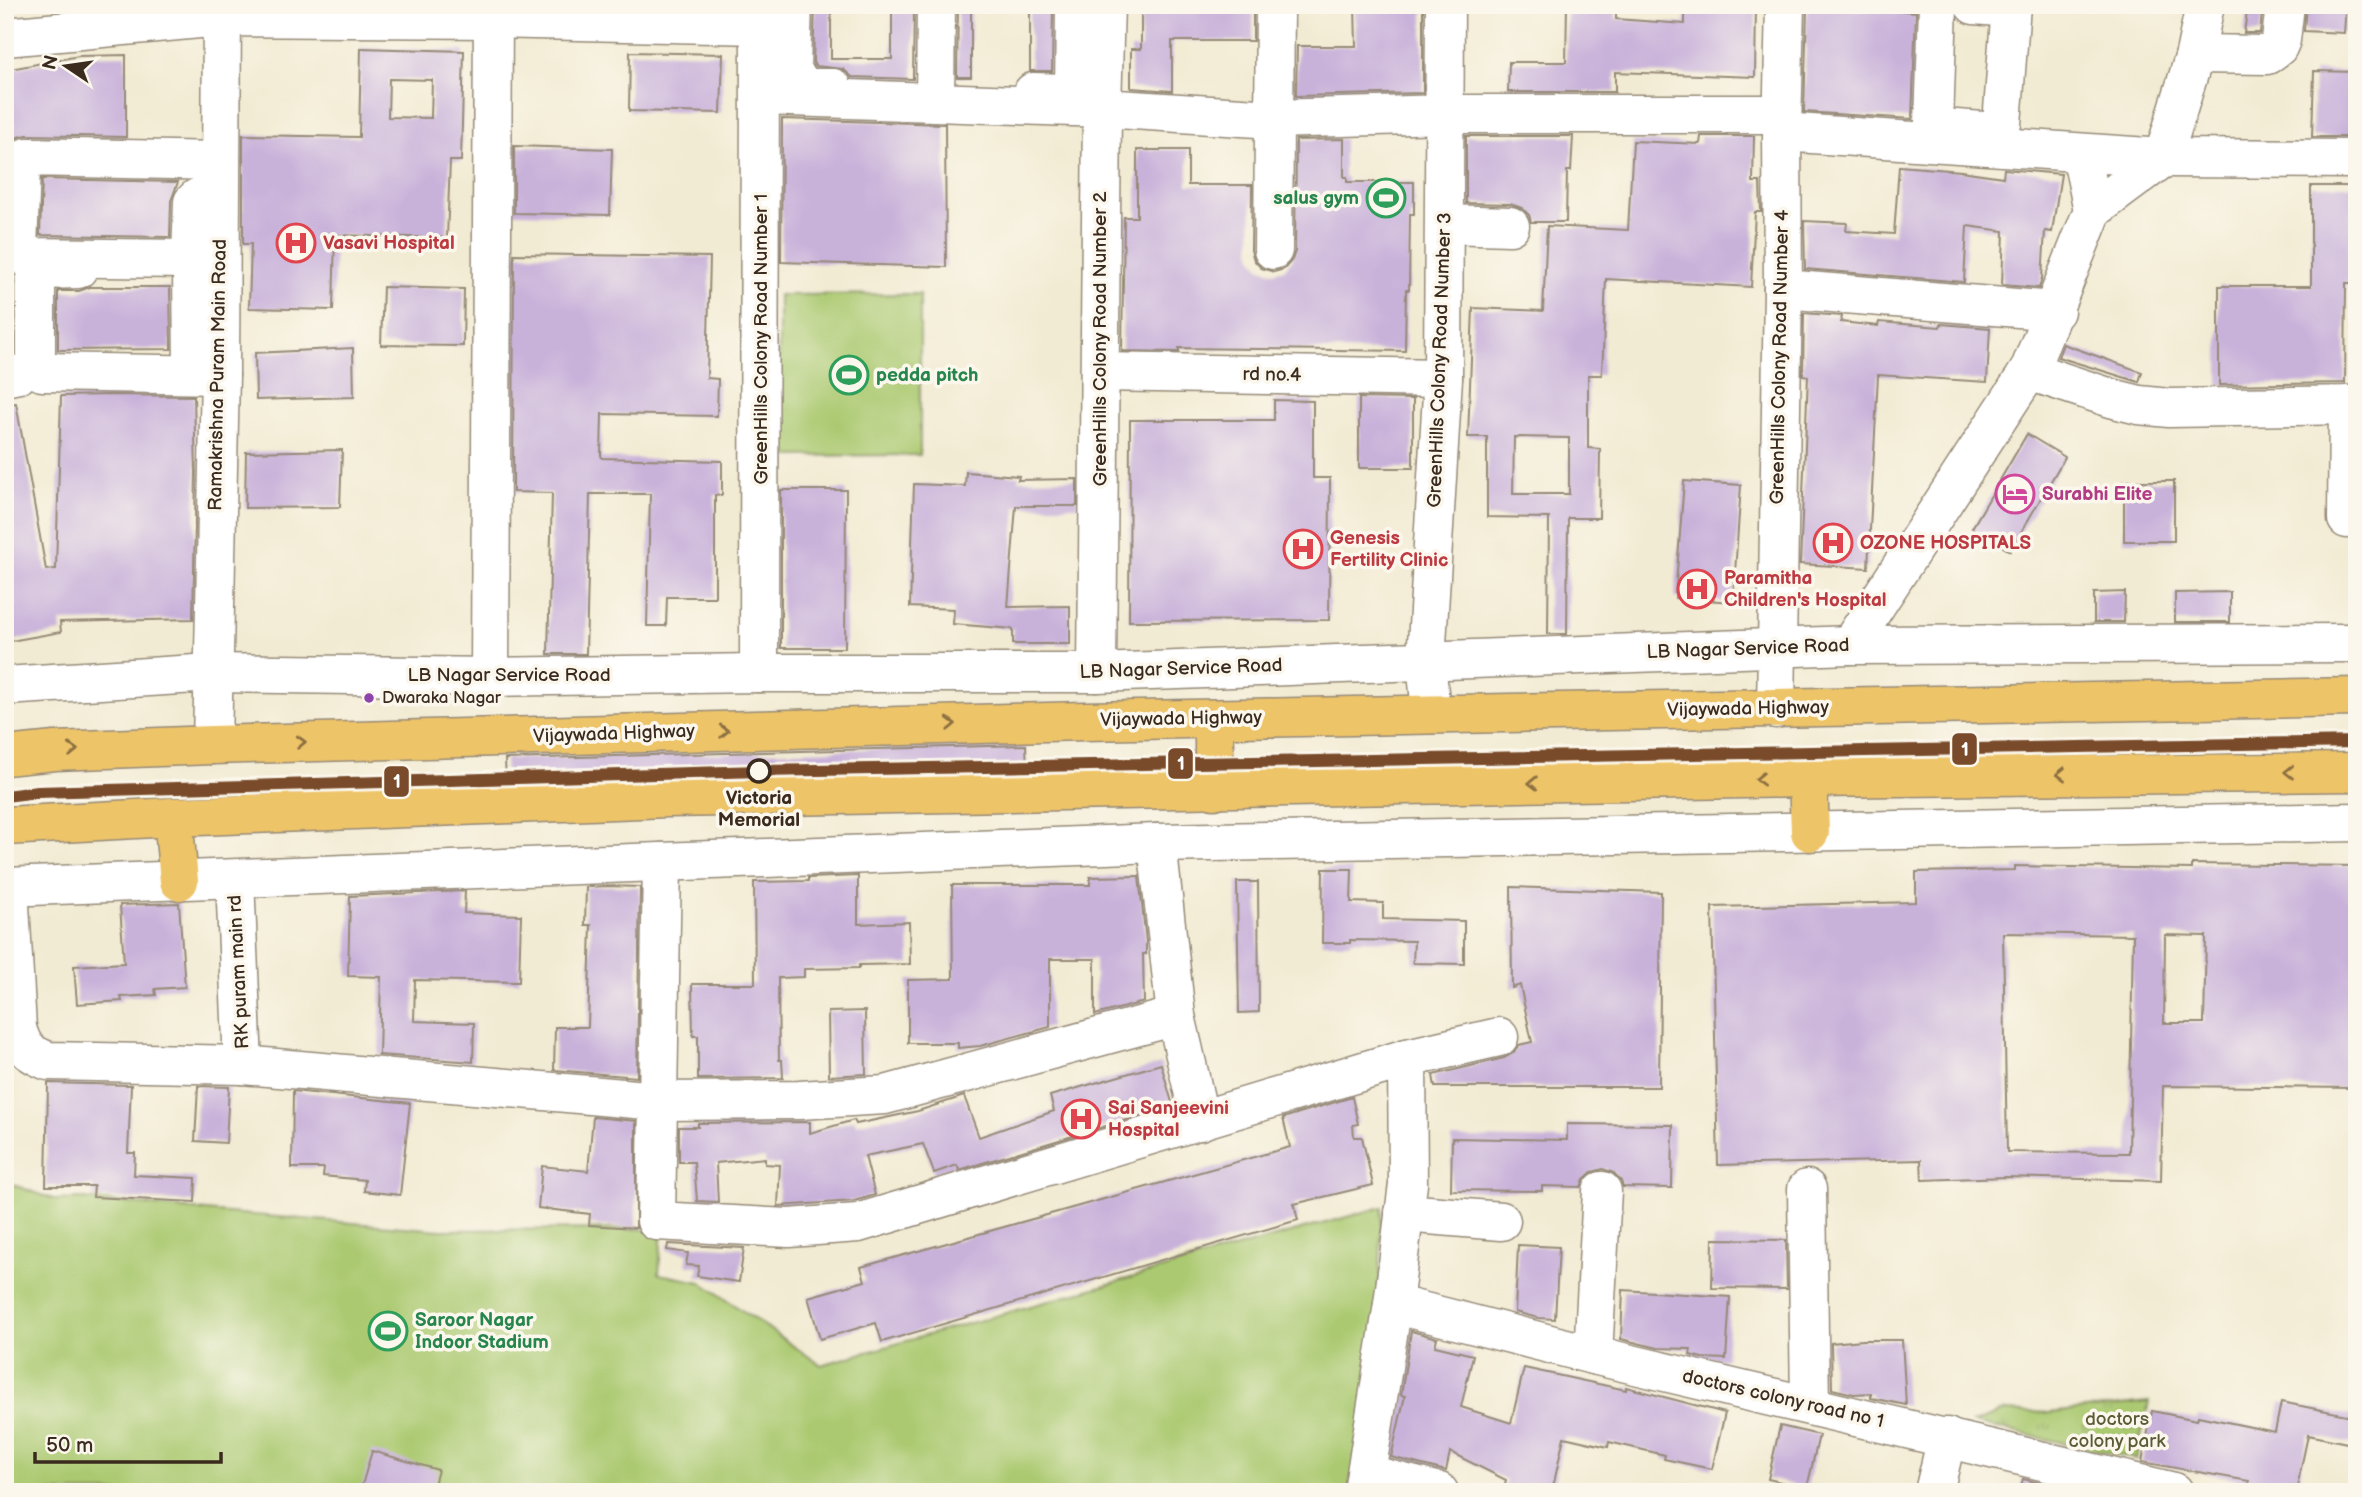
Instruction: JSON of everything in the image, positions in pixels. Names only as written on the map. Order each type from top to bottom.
[{"type":"highway","name":"Vijaywada Highway","points":[[5,756],[55,751],[212,745],[1071,721],[2357,697]]},
{"type":"highway","points":[[1214,719],[1214,790]]},
{"type":"highway","points":[[5,826],[667,798],[1808,778],[2357,772]]},
{"type":"highway","points":[[1808,778],[1810,832]]},
{"type":"highway","points":[[173,817],[179,881]]},
{"type":"street","points":[[793,5],[790,67],[802,88],[1273,119],[1445,114],[1782,123],[2081,153],[2163,158],[2357,159]]},
{"type":"street","points":[[936,5],[936,95]]},
{"type":"street","points":[[762,96],[1066,93],[1074,90],[1074,5]]},
{"type":"street","name":"GreenHills Colony Road Number 2","points":[[1097,673],[1101,108],[1105,5]]},
{"type":"street","points":[[1273,250],[1275,5]]},
{"type":"street","name":"GreenHills Colony Road Number 3","points":[[1431,714],[1426,660],[1443,378],[1446,5]]},
{"type":"street","name":"GreenHills Colony Road Number 4","points":[[1776,709],[1785,5]]},
{"type":"street","points":[[1850,645],[2029,371],[2094,210],[2163,158],[2195,54],[2205,5]]},
{"type":"street","points":[[2195,54],[2267,54],[2278,47],[2281,40],[2285,5]]},
{"type":"street","points":[[1988,6],[2021,149]]},
{"type":"street","points":[[5,37],[222,11],[760,15]]},
{"type":"street","name":"Ramakrishna Puram Main Road","points":[[212,745],[206,269],[220,200],[222,11]]},
{"type":"street","points":[[489,677],[493,12]]},
{"type":"street","name":"GreenHills Colony Road Number 1","points":[[759,673],[762,96],[760,15]]},
{"type":"street","points":[[2081,153],[2094,210]]},
{"type":"street","points":[[220,200],[197,198],[193,202],[192,247],[191,255],[187,259],[26,257],[18,251],[21,166],[27,157],[221,161]]},
{"type":"street","points":[[1445,224],[1510,226]]},
{"type":"street","points":[[206,269],[45,270],[36,278],[34,297],[36,360],[42,372],[206,374]]},
{"type":"street","points":[[1783,289],[2055,311]]},
{"type":"street","points":[[2029,371],[2139,405],[2169,408],[2352,405],[2347,519]]},
{"type":"street","name":"rd no.4","points":[[1100,372],[1443,378]]},
{"type":"street","name":"LB Nagar Service Road","points":[[5,686],[212,673],[489,677],[759,673],[1097,673],[1850,645],[2357,643]]},
{"type":"street","points":[[1176,1016],[886,1095],[799,1100],[658,1101],[243,1065],[48,1061],[33,1055],[22,1045],[17,1028],[7,887],[1157,843],[2357,822]]},
{"type":"street","points":[[1157,843],[1176,1016],[1218,1128]]},
{"type":"street","points":[[662,862],[656,1221],[789,1228],[858,1223],[1102,1165],[1218,1128],[1407,1059],[1499,1037]]},
{"type":"street","name":"RK puram main rd","points":[[235,879],[243,1065]]},
{"type":"street","points":[[1407,1059],[1408,1184],[1393,1304],[1365,1483],[1439,1492]]},
{"type":"street","points":[[1807,1189],[1810,1405]]},
{"type":"street","points":[[1593,1355],[1602,1191]]},
{"type":"street","points":[[1404,1213],[1501,1221]]},
{"type":"street","name":"doctors colony road no 1","points":[[1393,1304],[1593,1355],[2174,1492]]},
{"type":"street","points":[[1934,1492],[1947,1437]]},
{"type":"green space","name":"pedda pitch","points":[[920,294],[920,455],[779,456],[779,295]]},
{"type":"green space","name":"Saroor Nagar Indoor Stadium","points":[[5,1182],[56,1200],[85,1199],[440,1230],[662,1229],[659,1274],[701,1282],[821,1365],[1382,1207],[1379,1297],[1355,1492],[5,1492]]},
{"type":"green space","name":"doctors colony park","points":[[2149,1402],[2136,1459],[1973,1423],[2005,1411],[2050,1413]]},
{"type":"building","points":[[815,5],[831,5],[831,59],[892,59],[892,5],[914,5],[913,79],[852,77],[843,69],[815,66]]},
{"type":"building","points":[[958,5],[971,5],[971,77],[957,77]]},
{"type":"building","points":[[1030,5],[1053,5],[1052,71],[1030,71]]},
{"type":"building","points":[[1141,5],[1253,5],[1253,41],[1172,41],[1172,91],[1131,88],[1131,49],[1141,49]]},
{"type":"building","points":[[1355,5],[1423,5],[1423,93],[1296,96],[1297,46],[1356,46]]},
{"type":"building","points":[[1567,5],[1616,5],[1616,19],[1685,24],[1685,5],[1756,5],[1755,77],[1615,72],[1615,92],[1508,92],[1509,62],[1566,62]]},
{"type":"building","points":[[2306,5],[2346,5],[2344,33],[2304,31]]},
{"type":"building","points":[[1807,7],[1916,12],[1912,119],[1804,112]]},
{"type":"building","points":[[2247,11],[2262,13],[2260,33],[2244,33]]},
{"type":"building","points":[[361,48],[464,51],[461,161],[450,161],[447,238],[335,235],[333,310],[249,308],[251,244],[243,244],[243,135],[359,137]],"holes":[[[389,79],[432,80],[431,118],[388,117]]]},
{"type":"building","points":[[630,52],[723,54],[721,113],[629,111]]},
{"type":"building","points":[[126,55],[126,137],[27,135],[18,137],[5,146],[5,70],[79,56]]},
{"type":"building","points":[[2314,71],[2357,72],[2355,137],[2312,137]]},
{"type":"building","points":[[782,119],[945,124],[946,267],[781,262]]},
{"type":"building","points":[[1466,136],[1573,136],[1571,171],[1567,171],[1566,222],[1531,222],[1529,215],[1522,208],[1511,204],[1466,203]]},
{"type":"building","points":[[1701,136],[1754,136],[1753,182],[1760,182],[1761,212],[1755,212],[1751,287],[1606,279],[1602,375],[1588,375],[1588,448],[1600,449],[1599,518],[1568,518],[1567,634],[1548,634],[1549,518],[1487,517],[1487,437],[1468,437],[1473,308],[1543,311],[1547,226],[1628,230],[1633,141],[1700,144]],"holes":[[[1514,437],[1569,438],[1569,494],[1513,494]]]},
{"type":"building","points":[[1344,139],[1344,177],[1347,177],[1347,182],[1414,182],[1414,214],[1410,214],[1405,351],[1179,348],[1179,352],[1122,351],[1124,217],[1137,217],[1137,150],[1188,150],[1188,185],[1252,185],[1251,250],[1254,260],[1261,268],[1274,272],[1284,269],[1292,260],[1295,251],[1296,140]]},
{"type":"building","points":[[514,146],[612,149],[610,215],[514,213]]},
{"type":"building","points":[[1899,166],[2003,177],[2004,169],[2061,174],[2052,232],[2045,231],[2039,288],[2002,285],[2004,231],[1967,226],[1964,282],[1805,269],[1804,221],[1847,223],[1846,231],[1894,234]]},
{"type":"building","points":[[42,179],[178,182],[171,201],[170,237],[40,235]]},
{"type":"building","points":[[2311,186],[2357,186],[2357,283],[2346,283],[2345,383],[2219,385],[2219,286],[2311,286]]},
{"type":"building","points":[[514,254],[710,257],[707,378],[718,379],[717,416],[602,414],[601,455],[602,458],[722,461],[722,495],[715,495],[715,597],[667,597],[666,626],[647,626],[650,494],[590,494],[586,654],[548,654],[552,493],[513,492]]},
{"type":"building","points":[[90,287],[170,287],[171,349],[58,350],[58,291],[79,291]]},
{"type":"building","points":[[383,287],[464,289],[463,346],[381,345]]},
{"type":"building","points":[[1804,313],[1842,316],[1841,322],[1878,326],[1879,322],[1990,328],[1987,382],[1878,375],[1868,568],[1800,564],[1808,376],[1803,375]]},
{"type":"building","points":[[2063,344],[2142,372],[2139,382],[2058,357]]},
{"type":"building","points":[[353,348],[354,397],[256,400],[255,353]]},
{"type":"building","points":[[61,396],[194,396],[196,473],[193,619],[60,622],[61,632],[5,642],[5,404],[16,403],[46,570],[56,569]]},
{"type":"building","points":[[1359,398],[1413,399],[1413,468],[1359,468]]},
{"type":"building","points":[[1274,400],[1313,401],[1313,478],[1330,478],[1329,620],[1129,621],[1130,420],[1274,420]]},
{"type":"building","points":[[2027,434],[2065,457],[2010,551],[1972,528]]},
{"type":"building","points":[[342,450],[340,507],[245,508],[246,452]]},
{"type":"building","points":[[966,472],[1019,476],[1018,480],[1077,479],[1077,506],[1016,506],[1008,607],[1070,606],[1070,644],[1013,644],[1013,629],[953,624],[954,609],[910,607],[914,484],[965,486]]},
{"type":"building","points":[[1684,481],[1741,485],[1733,602],[1675,598]]},
{"type":"building","points":[[2124,481],[2174,481],[2174,541],[2124,541]]},
{"type":"building","points":[[781,490],[846,490],[845,648],[781,648]]},
{"type":"building","points":[[2125,592],[2124,622],[2094,622],[2094,593]]},
{"type":"building","points":[[2230,592],[2230,622],[2175,622],[2175,593]]},
{"type":"building","points":[[1026,745],[1027,770],[667,776],[506,782],[505,759]]},
{"type":"building","points":[[2192,864],[2357,866],[2357,1088],[2163,1086],[2161,1181],[2007,1177],[1922,1180],[1921,1160],[1718,1165],[1712,907],[1916,902],[1916,872],[2015,870],[2015,866],[2192,869]],"holes":[[[2003,933],[2133,935],[2129,1153],[2007,1152]],[[2165,935],[2206,936],[2204,1023],[2164,1023]]]},
{"type":"building","points":[[1323,869],[1352,869],[1351,902],[1383,903],[1383,919],[1464,921],[1464,964],[1413,963],[1414,941],[1350,940],[1350,943],[1322,943]]},
{"type":"building","points":[[858,876],[858,924],[909,922],[910,964],[804,969],[804,977],[778,978],[779,1060],[782,1060],[783,1078],[698,1079],[698,1036],[693,1036],[692,984],[755,984],[754,882],[808,881],[808,878]]},
{"type":"building","points":[[1139,876],[1146,942],[1146,954],[1143,954],[1144,1002],[1095,1015],[1095,959],[1050,959],[1050,1027],[980,1046],[958,1048],[958,1043],[908,1043],[908,980],[953,979],[952,885],[1090,885],[1090,877]]},
{"type":"building","points":[[1237,882],[1258,882],[1259,1012],[1239,1013]]},
{"type":"building","points":[[586,887],[640,887],[637,1077],[554,1070],[555,1027],[588,1027],[591,925],[585,925]]},
{"type":"building","points":[[1511,887],[1661,892],[1659,1087],[1435,1087],[1433,1075],[1504,1058],[1513,1053],[1519,1045],[1532,1042],[1520,985],[1512,988]]},
{"type":"building","points":[[465,891],[464,913],[521,915],[519,982],[415,980],[414,1021],[474,1023],[473,1062],[379,1055],[381,977],[348,976],[350,896]]},
{"type":"building","points":[[179,903],[185,987],[155,989],[156,995],[121,997],[122,1001],[77,1004],[74,966],[124,963],[120,905]]},
{"type":"building","points":[[865,1011],[866,1074],[829,1076],[828,1012]]},
{"type":"building","points":[[1161,1064],[1173,1106],[959,1170],[957,1165],[934,1173],[923,1144],[865,1156],[875,1195],[854,1201],[778,1206],[780,1165],[765,1164],[765,1158],[716,1163],[718,1202],[697,1201],[694,1162],[679,1162],[679,1127],[698,1127],[698,1123],[810,1122],[810,1133],[854,1120],[856,1124],[918,1111],[964,1096],[979,1137],[1054,1111],[1050,1096]]},
{"type":"building","points":[[48,1083],[131,1085],[128,1153],[135,1153],[134,1175],[196,1178],[195,1202],[93,1197],[94,1186],[46,1186]]},
{"type":"building","points":[[198,1086],[229,1087],[226,1143],[195,1141]]},
{"type":"building","points":[[293,1091],[410,1103],[400,1195],[364,1191],[365,1180],[323,1176],[324,1168],[292,1168]]},
{"type":"building","points":[[1352,1097],[1358,1124],[1353,1125],[1354,1137],[1362,1137],[1373,1185],[1294,1204],[1298,1220],[882,1342],[876,1323],[820,1339],[808,1297],[865,1281],[861,1267],[1290,1147],[1283,1118]]},
{"type":"building","points":[[593,1117],[636,1121],[636,1228],[589,1225],[590,1214],[538,1208],[542,1166],[588,1171]]},
{"type":"building","points":[[1567,1124],[1673,1125],[1672,1188],[1623,1187],[1614,1173],[1603,1169],[1592,1172],[1584,1179],[1581,1187],[1542,1186],[1542,1191],[1451,1190],[1452,1138],[1567,1140]]},
{"type":"building","points":[[1713,1239],[1786,1240],[1787,1289],[1712,1288]]},
{"type":"building","points":[[668,1244],[744,1248],[739,1282],[697,1276],[699,1266],[686,1265],[688,1253],[667,1250]]},
{"type":"building","points":[[1518,1245],[1559,1247],[1555,1319],[1515,1312]]},
{"type":"building","points":[[1623,1290],[1730,1297],[1726,1359],[1702,1358],[1690,1355],[1691,1349],[1658,1348],[1621,1339]]},
{"type":"building","points":[[1411,1331],[1437,1338],[1435,1346],[1473,1355],[1461,1407],[1511,1423],[1524,1368],[1626,1390],[1626,1387],[1725,1413],[1712,1469],[1664,1459],[1665,1455],[1609,1442],[1608,1447],[1564,1437],[1552,1492],[1503,1492],[1506,1480],[1450,1452],[1446,1471],[1391,1457],[1405,1396],[1401,1395]]},
{"type":"building","points":[[1902,1340],[1906,1405],[1871,1398],[1871,1393],[1854,1394],[1832,1389],[1831,1343]]},
{"type":"building","points":[[2281,1402],[2357,1417],[2357,1445],[2308,1435],[2296,1492],[2247,1492],[2249,1481],[2142,1462],[2152,1411],[2197,1420],[2198,1416],[2275,1432]]},
{"type":"building","points":[[1780,1426],[1819,1435],[1807,1488],[1768,1479]]},
{"type":"building","points":[[372,1451],[438,1470],[432,1492],[360,1492]]},
{"type":"building","points":[[2023,1479],[2078,1492],[2019,1492]]},
{"type":"metro line","name":"1","points":[[5,796],[38,792],[761,771],[2357,742]]},
{"type":"place","name":"salus gym","points":[[1386,198]]},
{"type":"place","name":"Vasavi Hospital","points":[[296,243]]},
{"type":"place","name":"pedda pitch","points":[[849,375]]},
{"type":"place","name":"Surabhi Elite","points":[[2015,494]]},
{"type":"place","name":"OZONE HOSPITALS","points":[[1833,543]]},
{"type":"place","name":"Genesis Fertility Clinic","points":[[1303,549]]},
{"type":"place","name":"Paramitha Children's Hospital","points":[[1697,589]]},
{"type":"place","name":"Dwaraka Nagar","points":[[369,698]]},
{"type":"place","name":"Victoria Memorial","points":[[759,771]]},
{"type":"place","name":"Sai Sanjeevini Hospital","points":[[1081,1119]]},
{"type":"place","name":"Saroor Nagar Indoor Stadium","points":[[388,1331]]}]
